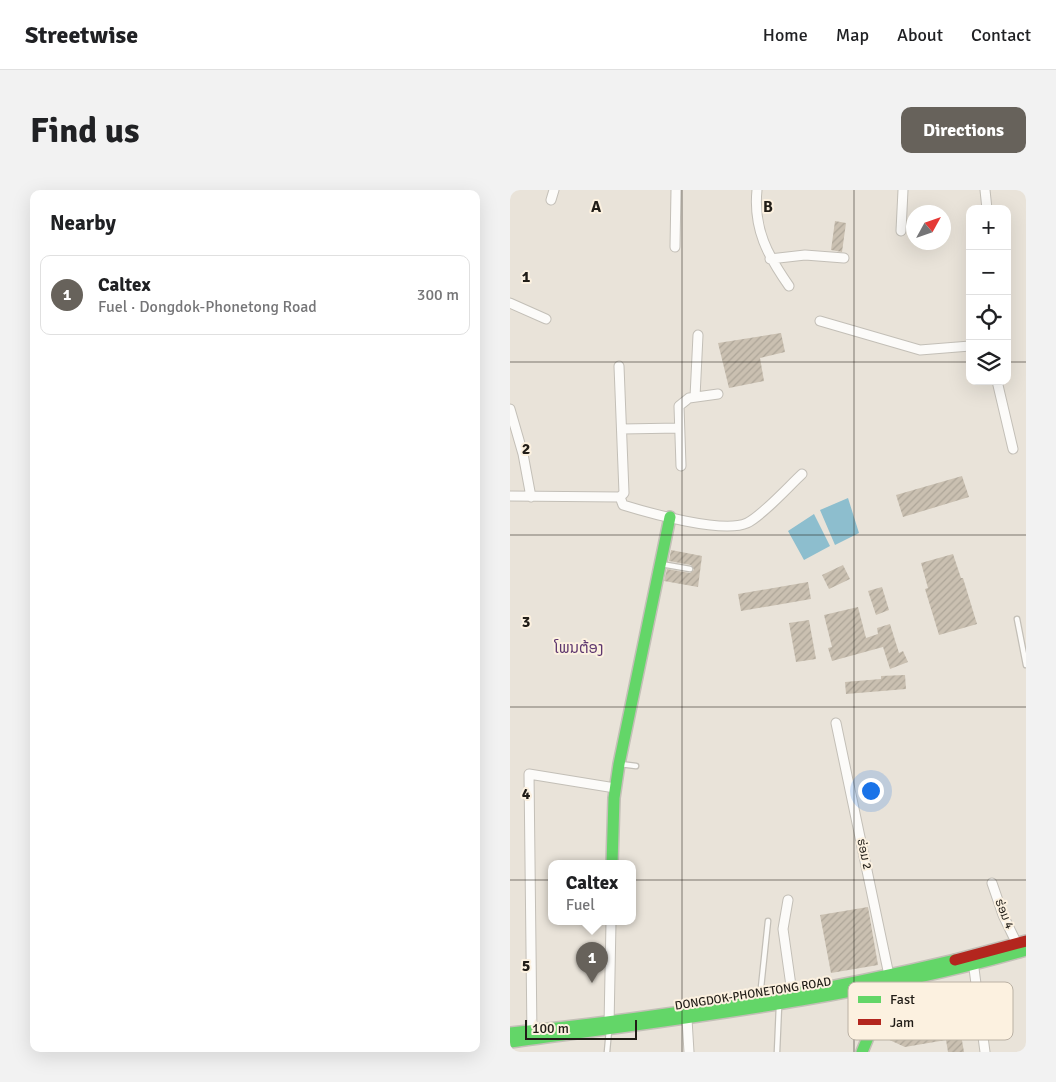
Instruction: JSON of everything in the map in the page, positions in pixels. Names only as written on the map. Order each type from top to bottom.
[{"type":"main road","points":[[612,860],[615,788],[619,764],[670,517]]},
{"type":"main road","name":"DONGDOK-PHONETONG ROAD","points":[[881,982],[973,960],[1023,945]]},
{"type":"main road","name":"DONGDOK-PHONETONG ROAD","points":[[875,982],[890,980]]},
{"type":"main road","name":"DONGDOK-PHONETONG ROAD","points":[[510,1034],[532,1035],[609,1025],[792,993],[848,986]]},
{"type":"main road","name":"DONGDOK-PHONETONG ROAD","points":[[609,1025],[688,1019],[779,1006],[848,990]]},
{"type":"main road","name":"DONGDOK-PHONETONG ROAD","points":[[510,1042],[532,1035]]},
{"type":"main road","points":[[862,1052],[867,1040]]},
{"type":"street","points":[[551,200],[554,190]]},
{"type":"street","points":[[675,247],[676,190]]},
{"type":"street","points":[[757,190],[760,232],[770,259],[789,286]]},
{"type":"street","points":[[900,231],[904,190]]},
{"type":"street","points":[[985,190],[987,205]]},
{"type":"street","points":[[770,259],[805,255],[844,258]]},
{"type":"street","points":[[510,303],[546,319]]},
{"type":"street","points":[[820,321],[920,350],[966,346]]},
{"type":"street","points":[[695,397],[698,335]]},
{"type":"street","points":[[510,496],[620,497],[624,493],[619,366]]},
{"type":"street","points":[[998,385],[1013,449]]},
{"type":"street","points":[[681,466],[680,406],[685,400],[718,394]]},
{"type":"street","points":[[510,409],[523,454],[531,497]]},
{"type":"street","points":[[622,429],[679,428]]},
{"type":"street","points":[[620,497],[623,505],[670,517],[729,526],[746,524],[802,474]]},
{"type":"street","name":"ຮ່ອມ 2","points":[[836,723],[890,980]]},
{"type":"street","points":[[532,1035],[528,774],[615,788]]},
{"type":"street","name":"ຮ່ອມ 4","points":[[992,882],[1003,916],[1023,945]]},
{"type":"street","points":[[788,900],[783,919],[783,929],[792,993]]},
{"type":"street","points":[[609,1025],[611,925]]},
{"type":"street","points":[[973,960],[976,982]]},
{"type":"street","points":[[688,1019],[689,1052]]},
{"type":"lane","points":[[660,564],[690,569]]},
{"type":"lane","points":[[1017,618],[1026,665]]},
{"type":"lane","points":[[619,764],[636,766]]},
{"type":"lane","points":[[759,999],[768,921]]},
{"type":"lane","points":[[777,1052],[779,1006]]},
{"type":"lane","points":[[607,1052],[609,1025]]},
{"type":"water","points":[[848,498],[859,533],[835,545],[820,510]]},
{"type":"water","points":[[814,514],[830,546],[804,560],[788,531]]},
{"type":"building","points":[[835,221],[846,223],[842,252],[831,250]]},
{"type":"building","points":[[781,333],[785,352],[760,358],[764,381],[729,388],[718,343]]},
{"type":"building","points":[[962,476],[969,497],[903,517],[896,495]]},
{"type":"building","points":[[671,550],[702,556],[698,587],[664,581],[667,569],[690,573],[694,570],[691,565],[669,561]]},
{"type":"building","points":[[953,554],[961,578],[963,578],[977,624],[939,635],[925,589],[928,588],[921,563]]},
{"type":"building","points":[[843,565],[850,579],[829,589],[822,575]]},
{"type":"building","points":[[808,582],[811,599],[741,611],[738,594]]},
{"type":"building","points":[[882,587],[889,610],[876,615],[868,591]]},
{"type":"building","points":[[858,607],[866,638],[878,634],[877,628],[890,624],[899,653],[903,651],[908,662],[890,669],[883,647],[832,661],[828,648],[832,647],[824,615]]},
{"type":"building","points":[[809,620],[816,659],[796,662],[789,623]]},
{"type":"building","points":[[905,675],[906,689],[846,694],[845,682],[881,679],[881,676]]},
{"type":"building","points":[[868,907],[878,965],[831,973],[820,915]]},
{"type":"building","points":[[889,1040],[946,1040],[905,1047]]},
{"type":"building","points":[[946,1040],[962,1040],[964,1052],[948,1052]]},
{"type":"traffic: fast","points":[[612,860],[614,798],[619,764],[670,517]]},
{"type":"traffic: fast","points":[[898,982],[1026,950]]},
{"type":"traffic: fast","points":[[855,982],[955,960]]},
{"type":"traffic: fast","points":[[510,1033],[678,1013],[848,983]]},
{"type":"traffic: fast","points":[[510,1042],[705,1015],[848,991]]},
{"type":"traffic: fast","points":[[862,1052],[867,1040]]},
{"type":"traffic: jam","points":[[955,960],[1026,941]]},
{"type":"place","name":"Caltex","points":[[592,983]]},
{"type":"district","name":"ໂພນຕ້ອງ","points":[[579,648]]}]
